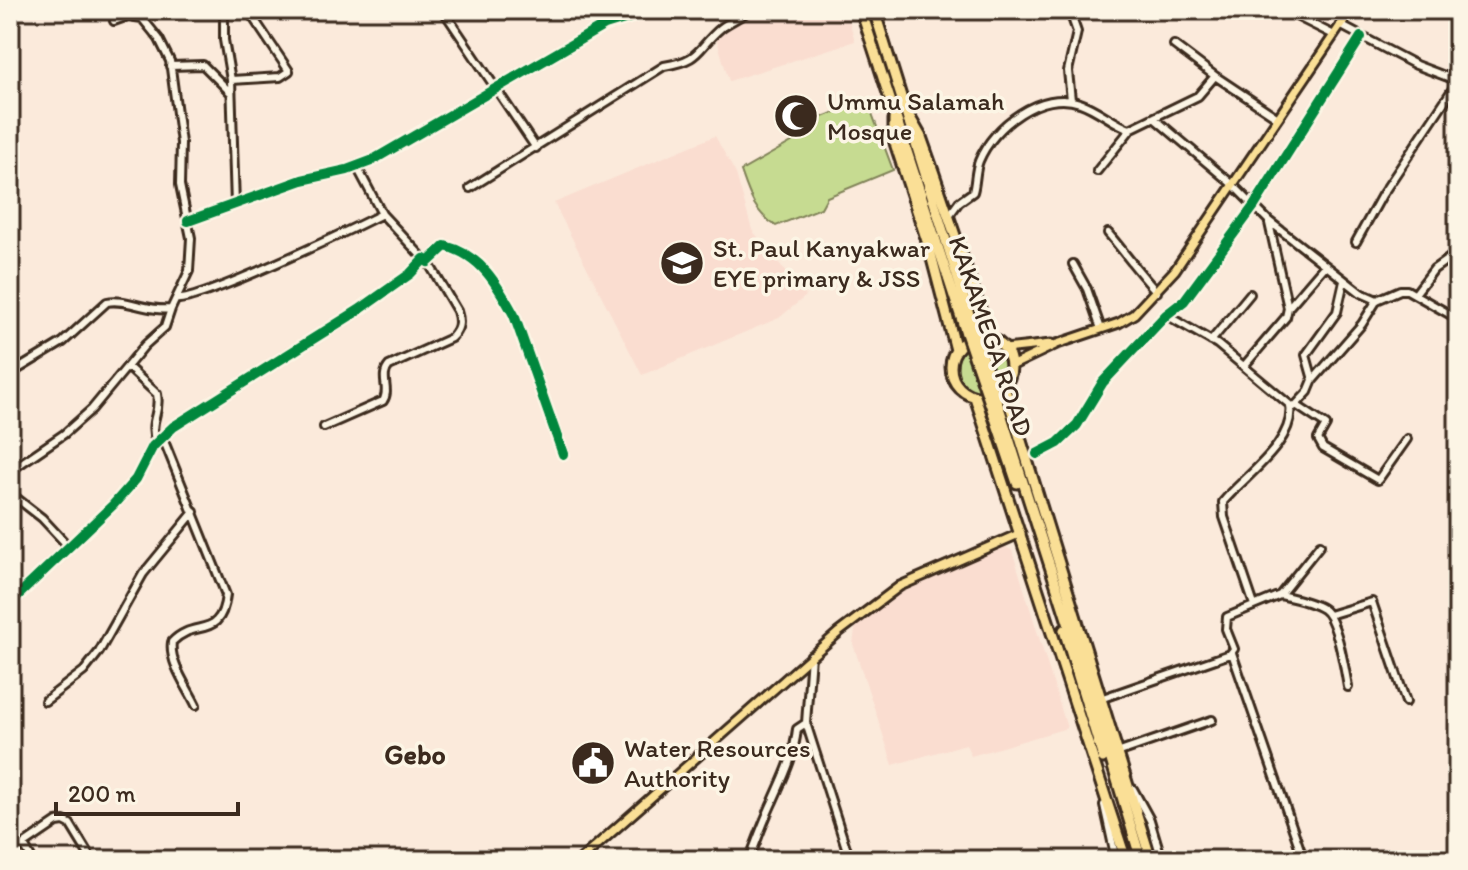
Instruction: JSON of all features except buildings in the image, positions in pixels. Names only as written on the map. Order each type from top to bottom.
[{"type":"highway","name":"KAKAMEGA ROAD","points":[[861,10],[996,398],[1093,700],[1138,860]]},
{"type":"highway","points":[[874,10],[899,112],[921,137],[990,338],[1005,349],[1011,366],[1004,386],[991,396],[975,397],[964,392],[952,377],[952,358],[956,350],[971,339],[990,338]]},
{"type":"highway","name":"KAKAMEGA ROAD","points":[[899,112],[1138,860]]},
{"type":"highway","points":[[899,112],[892,126],[894,140],[929,247],[956,350]]},
{"type":"highway","points":[[1004,386],[1151,860]]},
{"type":"highway","points":[[975,397],[1126,860]]},
{"type":"main road","points":[[1011,366],[1134,314],[1157,292],[1351,10]]},
{"type":"main road","points":[[1005,349],[1057,344]]},
{"type":"main road","points":[[580,860],[811,655],[900,586],[1021,533]]},
{"type":"street","points":[[224,10],[224,40],[231,80],[235,205]]},
{"type":"street","points":[[443,10],[536,148]]},
{"type":"street","points":[[188,221],[302,180],[357,167],[605,25],[654,10]]},
{"type":"street","points":[[470,188],[664,66],[680,64],[702,51],[715,34],[749,10]]},
{"type":"street","points":[[1284,10],[1334,35]]},
{"type":"street","points":[[231,80],[280,77],[289,71],[252,12]]},
{"type":"street","points":[[1071,15],[1077,28],[1068,71],[1071,100]]},
{"type":"street","points":[[10,471],[79,421],[165,327],[191,266],[188,221],[180,185],[181,143],[167,52],[142,18],[128,16],[114,21]]},
{"type":"street","points":[[1340,25],[1416,65],[1458,81],[1382,195],[1356,242]]},
{"type":"street","points":[[1037,454],[1058,443],[1077,425],[1103,382],[1166,315],[1184,301],[1254,206],[1361,37]]},
{"type":"street","points":[[1174,45],[1278,118]]},
{"type":"street","points":[[170,66],[203,65],[231,93]]},
{"type":"street","points":[[1097,171],[1130,129],[1198,96],[1215,76]]},
{"type":"street","points":[[948,217],[959,202],[973,192],[979,160],[999,131],[1014,118],[1043,103],[1071,100],[1130,129]]},
{"type":"street","points":[[1154,118],[1232,184],[1269,221],[1344,281],[1368,298],[1377,300]]},
{"type":"street","points":[[324,427],[383,401],[386,397],[384,375],[389,366],[451,338],[460,319],[426,260],[382,214],[357,167]]},
{"type":"street","points":[[176,299],[184,299],[230,282],[382,214]]},
{"type":"street","points":[[1244,366],[1286,317],[1288,308],[1269,221]]},
{"type":"street","points":[[1108,233],[1157,292]]},
{"type":"street","points":[[10,603],[127,491],[162,436],[359,310],[445,246],[460,250],[490,274],[514,315],[563,454]]},
{"type":"street","points":[[1415,294],[1434,269],[1458,252]]},
{"type":"street","points":[[1073,264],[1087,289],[1101,329]]},
{"type":"street","points":[[1288,308],[1325,265]]},
{"type":"street","points":[[1313,380],[1306,355],[1337,312],[1344,281]]},
{"type":"street","points":[[1254,605],[1222,507],[1226,498],[1259,467],[1279,441],[1294,407],[1308,392],[1313,380],[1362,324],[1377,300],[1400,290],[1415,294],[1458,319]]},
{"type":"street","points":[[1211,341],[1250,294]]},
{"type":"street","points":[[10,374],[63,342],[107,302],[114,300],[151,310],[171,309]]},
{"type":"street","points":[[1166,315],[1211,341],[1294,407],[1326,425],[1318,439],[1323,448],[1378,480],[1407,439]]},
{"type":"street","points":[[128,367],[157,394],[158,407],[152,423],[156,443]]},
{"type":"street","points":[[162,436],[226,595],[217,622],[204,629],[182,634],[172,642],[171,651],[176,665],[196,705]]},
{"type":"street","points":[[10,493],[42,518],[68,546]]},
{"type":"street","points":[[45,701],[84,671],[99,652],[143,574],[194,512]]},
{"type":"street","points":[[1302,855],[1232,653],[1226,625],[1227,617],[1280,595],[1320,545]]},
{"type":"street","points":[[1280,595],[1323,609],[1329,615],[1348,687]]},
{"type":"street","points":[[1329,615],[1372,602],[1406,702]]},
{"type":"street","points":[[1100,699],[1232,653]]},
{"type":"street","points":[[811,655],[806,723],[850,860]]},
{"type":"street","points":[[1117,753],[1212,720]]},
{"type":"street","points":[[749,860],[795,752],[797,729],[806,723]]},
{"type":"street","points":[[1123,772],[1150,820],[1162,860]]},
{"type":"street","points":[[1100,780],[1116,860]]},
{"type":"street","points":[[10,854],[64,821],[70,824],[92,860]]},
{"type":"street","points":[[24,845],[32,860]]},
{"type":"shaded area","points":[[759,10],[846,10],[855,41],[729,81],[716,37]]},
{"type":"shaded area","name":"St. Paul Kanyakwar EYE primary & JSS","points":[[715,136],[736,174],[752,230],[806,296],[779,318],[642,375],[554,203]]},
{"type":"shaded area","points":[[1001,545],[1012,550],[1067,728],[971,756],[966,744],[893,765],[853,644],[856,623],[904,589]]},
{"type":"green space","points":[[867,100],[893,170],[827,197],[821,208],[776,226],[762,215],[753,202],[741,171],[809,132],[822,117]]},
{"type":"green space","points":[[981,342],[999,349],[1006,367],[999,385],[981,392],[963,385],[956,367],[963,349]]},
{"type":"cycle path","points":[[188,221],[302,180],[371,161],[605,25],[654,10]]},
{"type":"cycle path","points":[[1037,454],[1058,443],[1077,425],[1103,382],[1166,315],[1184,301],[1254,206],[1361,37]]},
{"type":"cycle path","points":[[10,603],[113,505],[136,479],[153,446],[173,427],[359,310],[410,274],[424,259],[428,262],[445,246],[469,256],[487,272],[508,304],[563,454]]},
{"type":"place","name":"Ummu Salamah Mosque","points":[[796,116]]},
{"type":"place","name":"St. Paul Kanyakwar EYE primary & JSS","points":[[682,263]]},
{"type":"place","name":"Water Resources Authority","points":[[593,763]]},
{"type":"district","name":"Gebo","points":[[415,754]]}]
